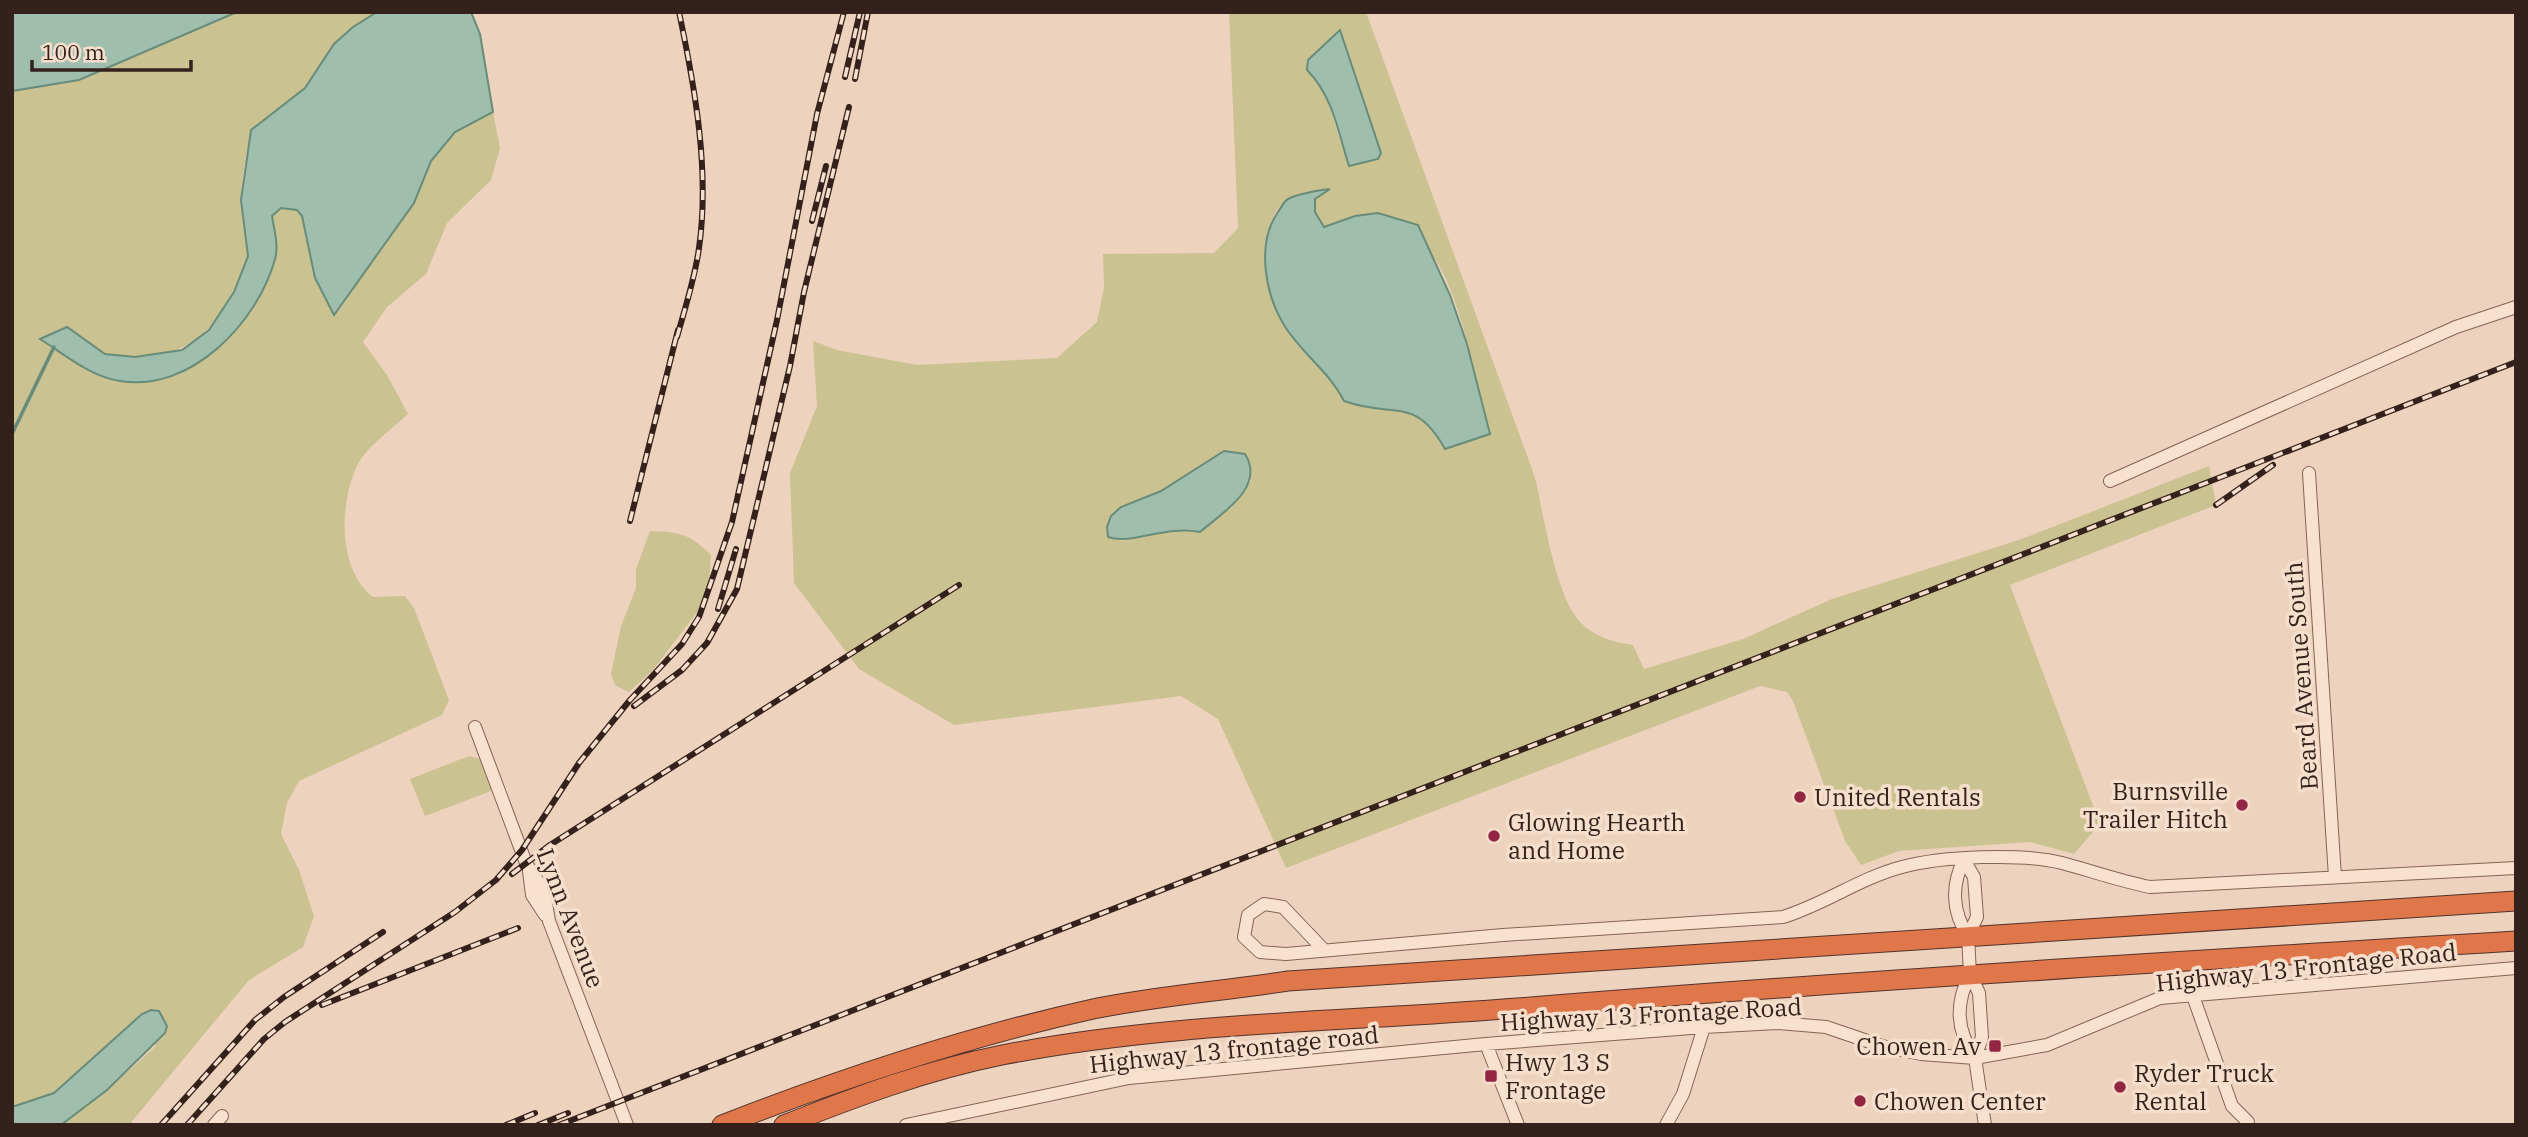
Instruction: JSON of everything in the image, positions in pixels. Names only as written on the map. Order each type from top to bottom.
[{"type":"highway","points":[[722,1125],[912,1056],[1096,1009],[1288,981],[2516,901]]},
{"type":"highway","points":[[785,1125],[920,1076],[997,1056],[1058,1045],[1205,1030],[1970,974],[2516,941]]},
{"type":"street","points":[[2110,481],[2456,327],[2516,307]]},
{"type":"street","name":"Beard Avenue South","points":[[2309,473],[2335,877]]},
{"type":"street","name":"Lynn Avenue","points":[[475,727],[528,867],[544,891],[549,921],[627,1125]]},
{"type":"street","points":[[1324,950],[1283,906],[1264,904],[1248,915],[1244,937],[1260,952],[1286,954],[1503,934],[1783,917],[1812,908],[1875,876],[1905,866],[2019,856],[2060,863],[2111,880],[2150,887],[2516,868]]},
{"type":"street","points":[[1964,860],[1954,878],[1957,920],[1968,936]]},
{"type":"street","points":[[1964,860],[1974,877],[1977,917],[1968,936],[1970,974],[1979,993],[1982,1037],[1975,1058]]},
{"type":"street","name":"Highway 13 Frontage Road","points":[[1486,1044],[1777,1023],[1826,1027],[1882,1046],[1921,1054],[1975,1058],[2047,1045],[2160,998],[2516,968]]},
{"type":"street","points":[[1970,974],[1959,996],[1962,1039],[1975,1058],[1985,1125]]},
{"type":"street","points":[[2193,996],[2232,1106],[2248,1122]]},
{"type":"street","points":[[1666,1125],[1682,1094],[1704,1027]]},
{"type":"street","points":[[1486,1044],[1518,1125]]},
{"type":"street","name":"Highway 13 frontage road","points":[[906,1125],[1129,1078],[1486,1044]]},
{"type":"shaded area","points":[[12,12],[237,12],[79,80],[12,91]]},
{"type":"shaded area","points":[[237,12],[377,12],[353,27],[334,44],[305,88],[251,130],[241,199],[249,250],[240,281],[229,303],[215,322],[198,337],[179,349],[157,356],[133,358],[103,353],[87,344],[41,339],[106,377],[212,351],[238,327],[255,297],[273,228],[272,216],[281,208],[297,210],[302,216],[315,278],[335,315],[414,203],[431,161],[455,132],[493,112],[500,148],[491,180],[447,223],[426,274],[387,307],[363,342],[387,375],[408,414],[362,457],[352,479],[345,515],[347,553],[361,585],[373,597],[405,596],[414,608],[449,700],[442,715],[299,781],[287,803],[281,834],[299,870],[314,916],[303,947],[249,980],[129,1125],[61,1125],[107,1090],[156,1046],[142,1014],[54,1093],[12,1107],[12,91],[79,80]]},
{"type":"shaded area","points":[[377,12],[471,12],[480,34],[493,112],[455,132],[431,161],[414,203],[334,315],[315,278],[302,216],[297,210],[281,208],[272,216],[276,243],[275,259],[254,306],[218,348],[196,364],[172,376],[146,382],[120,381],[88,370],[40,339],[67,327],[105,354],[135,357],[182,350],[209,330],[234,292],[248,256],[241,200],[251,130],[305,88],[334,44],[353,27]]},
{"type":"shaded area","points":[[1229,12],[1366,12],[1533,471],[1552,556],[1564,595],[1580,622],[1592,632],[1633,645],[1644,669],[1743,639],[1832,599],[2019,540],[2209,466],[2216,505],[2010,585],[2100,824],[2074,854],[2030,842],[1899,851],[1861,865],[1845,841],[1793,701],[1787,692],[1760,686],[1286,868],[1218,719],[1181,696],[954,725],[859,669],[794,583],[790,473],[817,406],[813,341],[837,350],[917,365],[1057,358],[1097,322],[1104,288],[1103,254],[1214,253],[1238,228]],"holes":[[[1340,31],[1381,152],[1378,159],[1349,166],[1326,93],[1319,49]],[[1328,190],[1315,198],[1315,212],[1324,227],[1355,216],[1408,240],[1432,255],[1442,271],[1459,315],[1490,434],[1445,449],[1424,421],[1413,415],[1344,401],[1331,380],[1284,325],[1277,312],[1268,279],[1266,243],[1276,211],[1287,200],[1301,194]],[[1206,462],[1252,480],[1228,510],[1200,532],[1179,529],[1121,541],[1121,507],[1161,491]]]},
{"type":"shaded area","points":[[1340,30],[1381,153],[1378,159],[1349,166],[1329,103],[1307,70],[1308,60]]},
{"type":"shaded area","points":[[1330,189],[1315,199],[1315,212],[1324,227],[1355,216],[1378,213],[1418,225],[1450,295],[1467,344],[1490,434],[1445,449],[1424,421],[1413,415],[1344,401],[1331,380],[1284,325],[1277,313],[1268,284],[1265,253],[1271,224],[1288,199]]},
{"type":"shaded area","points":[[1224,451],[1245,454],[1250,466],[1250,477],[1239,498],[1200,532],[1174,531],[1128,539],[1108,537],[1107,527],[1111,516],[1121,507],[1161,491]]},
{"type":"shaded area","points":[[650,531],[684,536],[711,555],[708,598],[653,670],[629,692],[615,685],[611,674],[621,626],[636,588],[636,569]]},
{"type":"shaded area","points":[[469,756],[481,759],[492,783],[491,791],[425,816],[410,779]]},
{"type":"shaded area","points":[[151,1010],[159,1011],[167,1026],[165,1033],[107,1090],[61,1125],[12,1125],[12,1107],[54,1093],[142,1014]]},
{"type":"waterway","points":[[12,434],[54,347]]},
{"type":"railway","points":[[677,337],[697,259],[703,189],[695,100],[679,12]]},
{"type":"railway","points":[[187,1125],[264,1039],[285,1022],[455,912],[496,880],[522,850],[579,763],[630,700],[682,644],[699,617],[732,522],[777,320],[817,114],[844,12]]},
{"type":"railway","points":[[845,77],[860,12]]},
{"type":"railway","points":[[855,79],[868,12]]},
{"type":"railway","points":[[634,706],[682,670],[707,643],[737,589],[849,107]]},
{"type":"railway","points":[[812,221],[826,166]]},
{"type":"railway","points":[[630,521],[678,330]]},
{"type":"railway","points":[[559,1125],[2516,362]]},
{"type":"railway","points":[[2216,505],[2273,465]]},
{"type":"railway","points":[[718,609],[736,549]]},
{"type":"railway","points":[[512,874],[550,845],[959,585]]},
{"type":"railway","points":[[322,1005],[518,928]]},
{"type":"railway","points":[[161,1125],[255,1020],[284,997],[383,932]]},
{"type":"railway","points":[[506,1125],[535,1113]]},
{"type":"railway","points":[[538,1125],[568,1113]]},
{"type":"place","name":"United Rentals","points":[[1800,797]]},
{"type":"place","name":"Burnsville Trailer Hitch","points":[[2242,805]]},
{"type":"place","name":"Glowing Hearth and Home","points":[[1494,836]]},
{"type":"place","name":"Chowen Av","points":[[1995,1046]]},
{"type":"place","name":"Hwy 13 S Frontage","points":[[1491,1076]]},
{"type":"place","name":"Ryder Truck Rental","points":[[2120,1087]]},
{"type":"place","name":"Chowen Center","points":[[1860,1101]]}]
